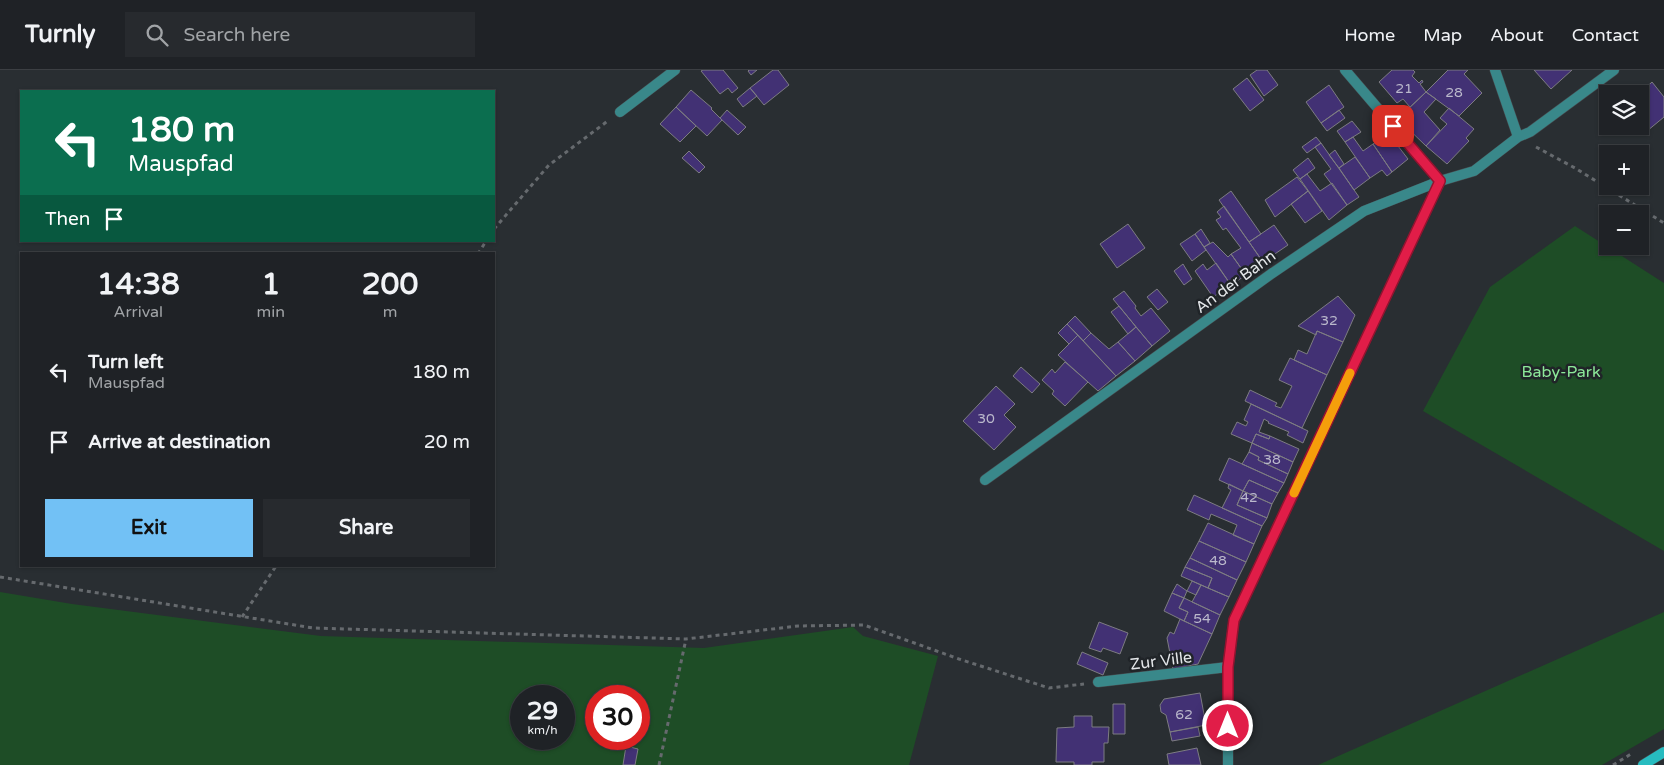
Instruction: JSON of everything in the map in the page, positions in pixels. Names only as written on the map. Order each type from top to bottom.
[{"type":"main road","points":[[1643,765],[1664,752]]},
{"type":"street","points":[[620,112],[675,70]]},
{"type":"street","points":[[1228,765],[1228,667],[1234,620],[1440,181],[1345,70]]},
{"type":"street","points":[[1495,70],[1518,136]]},
{"type":"street","name":"An der Bahn","points":[[985,480],[1271,274],[1364,210],[1440,181],[1474,171],[1518,136],[1530,132],[1614,70]]},
{"type":"street","name":"Zur Ville","points":[[1098,682],[1228,667]]},
{"type":"path","points":[[495,228],[549,165],[620,112]]},
{"type":"path","points":[[1518,136],[1575,168],[1664,224]]},
{"type":"path","points":[[242,617],[275,567]]},
{"type":"path","points":[[0,576],[314,628],[686,640],[798,626],[864,626],[1049,688],[1098,682]]},
{"type":"path","points":[[659,765],[686,640]]},
{"type":"green space","name":"Baby-Park","points":[[1575,226],[1599,241],[1599,255],[1620,255],[1664,283],[1664,551],[1423,411],[1490,287]]},
{"type":"green space","points":[[0,592],[72,604],[321,636],[704,648],[853,627],[863,636],[938,656],[909,765],[0,765]]},
{"type":"green space","points":[[1664,612],[1664,729],[1602,765],[1318,765]]},
{"type":"building","points":[[723,70],[738,88],[732,93],[728,88],[720,94],[701,71]]},
{"type":"building","points":[[749,70],[757,70],[751,75]]},
{"type":"building","points":[[773,70],[778,70],[789,85],[764,105],[750,88]]},
{"type":"building","points":[[1257,70],[1267,70],[1278,85],[1264,96],[1250,75]]},
{"type":"building","points":[[1392,70],[1413,70],[1415,72],[1412,76],[1419,83],[1422,80],[1423,82],[1420,84],[1426,92],[1410,107],[1403,99],[1397,103],[1379,82]]},
{"type":"building","points":[[1448,70],[1468,70],[1464,74],[1482,93],[1459,116],[1426,92]]},
{"type":"building","points":[[1534,70],[1572,70],[1551,89]]},
{"type":"building","points":[[1247,78],[1264,100],[1250,111],[1233,89]]},
{"type":"building","points":[[1652,82],[1664,97],[1664,117],[1649,129],[1649,85]]},
{"type":"building","points":[[1329,85],[1344,107],[1321,123],[1306,102]]},
{"type":"building","points":[[750,88],[757,96],[743,107],[737,99]]},
{"type":"building","points":[[691,90],[712,108],[722,120],[707,136],[676,107]]},
{"type":"building","points":[[1426,92],[1436,99],[1424,112],[1440,130],[1426,146],[1398,119]]},
{"type":"building","points":[[676,107],[696,126],[680,142],[660,124]]},
{"type":"building","points":[[1449,108],[1474,129],[1466,138],[1469,141],[1447,164],[1426,146],[1447,124],[1440,118]]},
{"type":"building","points":[[727,110],[746,127],[738,135],[720,118]]},
{"type":"building","points":[[1339,110],[1345,118],[1327,131],[1321,123]]},
{"type":"building","points":[[1352,121],[1361,132],[1345,142],[1337,131]]},
{"type":"building","points":[[1388,133],[1408,159],[1392,172],[1373,144]]},
{"type":"building","points":[[1316,137],[1321,143],[1307,153],[1302,147]]},
{"type":"building","points":[[1353,137],[1363,151],[1373,144],[1392,172],[1387,176],[1382,170],[1370,178],[1345,142]]},
{"type":"building","points":[[1321,143],[1359,197],[1347,205],[1324,174],[1331,169],[1315,147]]},
{"type":"building","points":[[1335,150],[1344,164],[1339,168],[1329,155]]},
{"type":"building","points":[[689,151],[705,167],[699,173],[682,158]]},
{"type":"building","points":[[1355,157],[1370,178],[1354,190],[1339,168]]},
{"type":"building","points":[[1308,158],[1315,168],[1300,179],[1293,170]]},
{"type":"building","points":[[1307,174],[1320,191],[1332,183],[1347,205],[1329,220],[1300,179]]},
{"type":"building","points":[[1297,177],[1308,191],[1275,217],[1265,200]]},
{"type":"building","points":[[1231,191],[1261,234],[1249,242],[1219,200]]},
{"type":"building","points":[[1308,191],[1322,211],[1305,223],[1291,204]]},
{"type":"building","points":[[1224,206],[1263,262],[1246,275],[1231,254],[1241,248],[1226,228],[1223,230],[1216,220],[1221,217],[1217,212]]},
{"type":"building","points":[[1128,224],[1145,248],[1117,268],[1100,244]]},
{"type":"building","points":[[1274,225],[1288,245],[1263,262],[1249,242]]},
{"type":"building","points":[[1201,229],[1210,243],[1204,247],[1195,234]]},
{"type":"building","points":[[1195,234],[1206,250],[1192,261],[1180,244]]},
{"type":"building","points":[[1213,242],[1228,257],[1231,254],[1246,275],[1231,285],[1204,247]]},
{"type":"building","points":[[1216,263],[1231,285],[1213,297],[1195,271],[1203,264],[1207,270]]},
{"type":"building","points":[[1183,264],[1192,279],[1184,285],[1174,271]]},
{"type":"building","points":[[1157,289],[1168,302],[1158,310],[1147,297]]},
{"type":"building","points":[[1124,291],[1141,316],[1151,308],[1170,331],[1152,346],[1113,299]]},
{"type":"building","points":[[1338,296],[1355,315],[1343,342],[1317,331],[1316,335],[1298,326]]},
{"type":"building","points":[[1119,306],[1136,327],[1128,334],[1111,312]]},
{"type":"building","points":[[1075,316],[1091,333],[1083,341],[1067,324]]},
{"type":"building","points":[[1067,324],[1078,335],[1069,344],[1058,333]]},
{"type":"building","points":[[1136,327],[1152,346],[1135,361],[1118,342]]},
{"type":"building","points":[[1317,331],[1343,342],[1327,375],[1294,360],[1298,350],[1307,354]]},
{"type":"building","points":[[1091,333],[1109,349],[1118,342],[1135,361],[1116,376],[1083,341]]},
{"type":"building","points":[[1078,335],[1116,376],[1098,391],[1058,355]]},
{"type":"building","points":[[1290,358],[1327,375],[1302,428],[1245,401],[1250,390],[1277,403],[1275,406],[1281,408],[1292,386],[1279,380]]},
{"type":"building","points":[[1065,362],[1088,382],[1065,406],[1052,394],[1054,391],[1042,380],[1052,369],[1055,373]]},
{"type":"building","points":[[1021,367],[1040,384],[1032,393],[1013,376]]},
{"type":"building","points":[[996,386],[1015,404],[1004,415],[1016,427],[994,450],[963,421]]},
{"type":"building","points":[[1251,404],[1308,431],[1303,443],[1287,435],[1289,432],[1268,423],[1264,419],[1259,432],[1270,436],[1269,439],[1256,434],[1252,443],[1231,434],[1237,422],[1246,426],[1248,422],[1244,420]]},
{"type":"building","points":[[1256,434],[1269,439],[1270,436],[1299,449],[1293,462],[1252,443]]},
{"type":"building","points":[[1252,443],[1293,462],[1288,474],[1258,460],[1259,457],[1249,452]]},
{"type":"building","points":[[1249,452],[1259,457],[1258,460],[1288,474],[1284,483],[1242,464]]},
{"type":"building","points":[[1229,458],[1284,483],[1278,493],[1249,480],[1243,491],[1219,480]]},
{"type":"building","points":[[1249,480],[1278,493],[1272,504],[1243,491]]},
{"type":"building","points":[[1229,484],[1243,491],[1237,505],[1267,518],[1262,526],[1222,508],[1231,490],[1228,488]]},
{"type":"building","points":[[1243,491],[1272,504],[1267,518],[1237,505]]},
{"type":"building","points":[[1194,495],[1262,526],[1254,544],[1233,535],[1237,525],[1211,514],[1209,520],[1187,510]]},
{"type":"building","points":[[1208,523],[1254,544],[1246,562],[1199,541]]},
{"type":"building","points":[[1199,541],[1246,562],[1237,580],[1190,558]]},
{"type":"building","points":[[1190,558],[1237,580],[1229,597],[1208,588],[1212,578],[1185,567]]},
{"type":"building","points":[[1185,567],[1212,578],[1208,588],[1181,576]]},
{"type":"building","points":[[1192,581],[1201,585],[1196,595],[1187,591]]},
{"type":"building","points":[[1177,584],[1187,591],[1184,598],[1172,593]]},
{"type":"building","points":[[1201,585],[1229,597],[1220,615],[1192,602]]},
{"type":"building","points":[[1172,593],[1184,598],[1179,608],[1188,612],[1184,621],[1164,611]]},
{"type":"building","points":[[1184,598],[1220,615],[1212,634],[1184,621],[1188,612],[1179,608]]},
{"type":"building","points":[[1180,619],[1212,634],[1198,664],[1173,669],[1167,638],[1170,632],[1174,634]]},
{"type":"building","points":[[1099,622],[1128,633],[1120,654],[1103,648],[1101,652],[1089,648]]},
{"type":"building","points":[[1082,652],[1108,663],[1103,675],[1077,664]]},
{"type":"building","points":[[1200,693],[1206,725],[1170,732],[1166,715],[1161,712],[1160,705],[1164,699]]},
{"type":"building","points":[[1113,704],[1125,704],[1125,734],[1113,734]]},
{"type":"building","points":[[1074,716],[1092,716],[1092,727],[1109,727],[1108,743],[1104,743],[1104,762],[1092,762],[1092,765],[1074,765],[1074,762],[1056,762],[1057,728],[1074,727]]},
{"type":"building","points":[[1198,727],[1200,736],[1172,741],[1170,732]]},
{"type":"building","points":[[1197,748],[1201,765],[1169,765],[1167,754]]},
{"type":"building","points":[[625,750],[638,750],[635,765],[623,765]]},
{"type":"slow traffic","points":[[1294,493],[1350,373]]},
{"type":"route","points":[[1228,726],[1228,667],[1234,620],[1440,181],[1393,126]]}]
